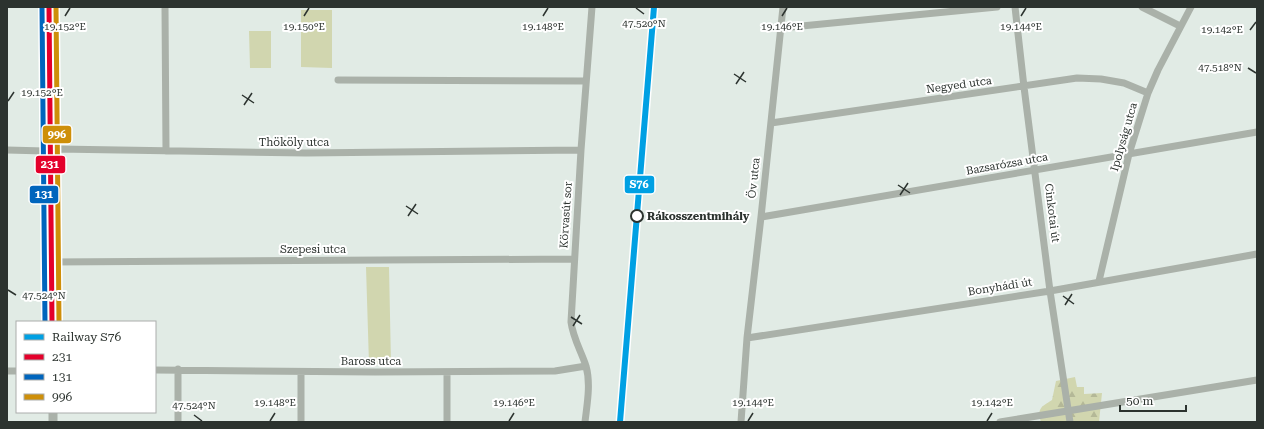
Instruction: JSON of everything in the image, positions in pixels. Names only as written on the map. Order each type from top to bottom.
[{"type":"street","points":[[49,7],[52,321]]},
{"type":"street","points":[[165,7],[166,151]]},
{"type":"street","name":"Körvasút sor","points":[[585,422],[589,378],[586,366],[572,332],[570,322],[592,7]]},
{"type":"street","name":"Öv utca","points":[[741,422],[747,338],[783,7]]},
{"type":"street","points":[[781,28],[997,7]]},
{"type":"street","name":"Cinkotai út","points":[[1015,7],[1050,291],[1070,422]]},
{"type":"street","points":[[1142,7],[1180,26]]},
{"type":"street","name":"Ipolyság utca","points":[[1100,281],[1129,154],[1148,93],[1180,26],[1191,7]]},
{"type":"street","name":"Negyed utca","points":[[771,123],[1077,78],[1101,79],[1124,83],[1148,93]]},
{"type":"street","points":[[338,80],[586,81]]},
{"type":"street","name":"Bazsarózsa utca","points":[[761,217],[1257,132]]},
{"type":"street","name":"Thököly utca","points":[[7,150],[306,153],[581,150]]},
{"type":"street","name":"Bonyhádi út","points":[[747,338],[1050,291],[1257,254]]},
{"type":"street","name":"Szepesi utca","points":[[51,262],[574,259]]},
{"type":"street","name":"Baross utca","points":[[156,370],[301,372],[555,371],[586,366]]},
{"type":"street","points":[[178,370],[178,422]]},
{"type":"street","points":[[301,372],[301,422]]},
{"type":"street","points":[[447,372],[447,422]]},
{"type":"street","points":[[1000,422],[1257,380]]},
{"type":"green space","points":[[301,10],[332,10],[332,68],[301,67]]},
{"type":"green space","points":[[249,31],[271,31],[271,68],[250,68]]},
{"type":"green space","points":[[366,267],[389,267],[391,364],[389,364],[389,361],[384,361],[384,364],[369,364]]},
{"type":"green space","points":[[1075,377],[1077,387],[1084,387],[1084,394],[1102,393],[1099,422],[1041,422],[1039,414],[1041,408],[1052,400],[1056,381]]},
{"type":"rail line","name":"S76","points":[[620,422],[654,7]]},
{"type":"transit line","name":"131","points":[[42,7],[45,321]]},
{"type":"transit line","name":"231","points":[[49,7],[52,321]]},
{"type":"transit line","name":"996","points":[[56,7],[59,321]]},
{"type":"place","name":"Rákosszentmihály","points":[[637,216]]}]
